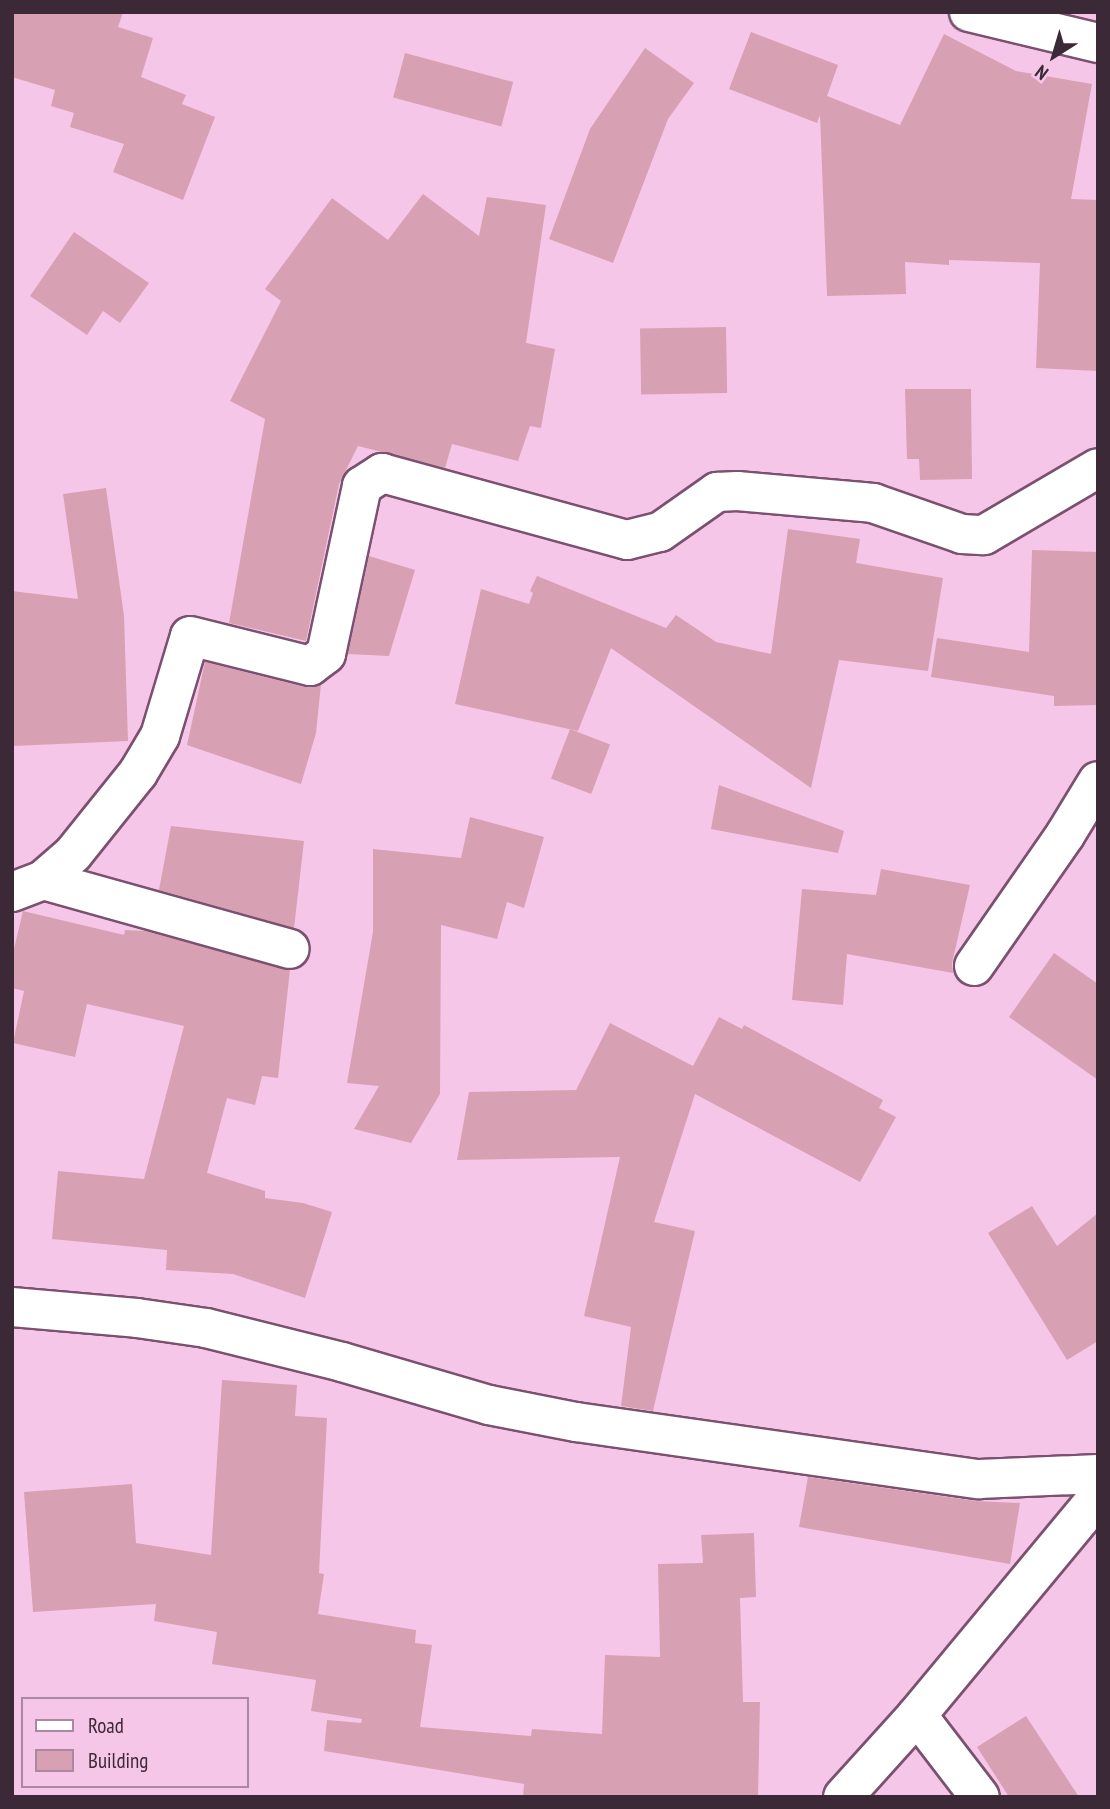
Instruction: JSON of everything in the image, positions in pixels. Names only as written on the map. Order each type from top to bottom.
[{"type":"street","points":[[969,12],[1098,43]]},
{"type":"street","points":[[28,886],[81,844],[138,773],[160,736],[190,636],[310,666],[326,654],[362,486],[382,473],[627,540],[660,532],[717,492],[737,491],[873,503],[962,534],[984,535],[1098,468]]},
{"type":"street","points":[[974,966],[1065,835],[1098,781]]},
{"type":"street","points":[[28,886],[290,949]]},
{"type":"street","points":[[12,1307],[206,1328],[342,1362],[489,1405],[589,1424],[979,1479],[1098,1474]]},
{"type":"street","points":[[843,1797],[917,1715],[1098,1497]]},
{"type":"street","points":[[917,1715],[980,1797]]},
{"type":"building","points":[[12,12],[123,12],[118,27],[153,38],[141,77],[186,95],[182,104],[215,117],[183,200],[113,172],[124,144],[70,127],[74,113],[51,106],[55,90],[12,77]]},
{"type":"building","points":[[751,32],[838,65],[827,96],[900,125],[944,34],[1016,71],[1092,84],[1071,199],[1098,200],[1098,371],[1036,368],[1040,263],[949,260],[949,265],[905,262],[906,294],[827,296],[820,115],[817,123],[729,89]]},
{"type":"building","points":[[645,48],[694,83],[668,119],[613,263],[549,239],[590,129]]},
{"type":"building","points":[[405,53],[513,82],[501,126],[393,97]]},
{"type":"building","points":[[423,194],[479,236],[487,197],[546,205],[526,343],[555,349],[541,428],[530,426],[518,461],[452,444],[445,468],[358,446],[339,484],[306,641],[229,623],[265,419],[230,401],[281,301],[265,289],[332,198],[388,240]]},
{"type":"building","points":[[74,232],[149,283],[120,323],[103,311],[87,335],[30,296]]},
{"type":"building","points":[[726,327],[727,393],[641,394],[640,329]]},
{"type":"building","points":[[905,389],[971,389],[972,479],[920,480],[919,459],[907,459]]},
{"type":"building","points":[[106,488],[124,616],[128,741],[12,746],[12,591],[78,599],[63,494]]},
{"type":"building","points":[[788,529],[860,539],[856,563],[943,578],[928,671],[839,660],[811,788],[611,648],[578,731],[455,704],[481,589],[529,604],[533,593],[530,591],[537,576],[666,628],[676,615],[716,642],[771,654]]},
{"type":"building","points":[[1032,550],[1098,552],[1098,705],[1054,706],[1054,696],[931,677],[937,638],[1029,652]]},
{"type":"building","points":[[369,556],[415,570],[389,656],[348,654]]},
{"type":"building","points":[[205,662],[305,687],[321,684],[316,733],[301,784],[187,745]]},
{"type":"building","points":[[570,729],[610,744],[591,794],[551,778]]},
{"type":"building","points":[[719,785],[844,831],[838,853],[711,829]]},
{"type":"building","points":[[470,817],[544,837],[524,908],[507,902],[497,939],[441,925],[440,1094],[411,1143],[354,1129],[379,1086],[347,1083],[373,932],[373,849],[461,858]]},
{"type":"building","points":[[171,826],[304,841],[294,928],[159,890]]},
{"type":"building","points":[[881,869],[970,885],[952,963],[953,973],[847,954],[843,1005],[792,1000],[802,889],[876,895]]},
{"type":"building","points":[[23,911],[124,935],[125,930],[145,931],[290,970],[278,1078],[262,1076],[255,1105],[227,1098],[207,1173],[265,1191],[265,1198],[303,1203],[332,1212],[305,1298],[233,1274],[166,1270],[167,1250],[52,1239],[58,1171],[144,1179],[184,1026],[87,1004],[75,1057],[13,1043],[24,991],[12,988],[12,957]]},
{"type":"building","points":[[1054,953],[1098,984],[1098,1080],[1009,1017]]},
{"type":"building","points":[[719,1017],[742,1029],[744,1025],[883,1100],[879,1108],[896,1117],[860,1182],[695,1094],[654,1222],[695,1231],[653,1411],[621,1406],[631,1327],[584,1316],[620,1157],[457,1160],[469,1092],[576,1090],[610,1023],[693,1066]]},
{"type":"building","points":[[1032,1206],[1057,1246],[1098,1213],[1098,1341],[1067,1360],[988,1233]]},
{"type":"building","points":[[222,1380],[297,1385],[295,1416],[327,1418],[319,1573],[324,1574],[318,1614],[416,1630],[415,1643],[432,1645],[420,1727],[531,1736],[532,1729],[602,1734],[605,1655],[660,1657],[658,1564],[703,1563],[701,1535],[754,1533],[756,1597],[740,1598],[743,1702],[760,1702],[758,1797],[523,1797],[524,1784],[324,1751],[327,1720],[361,1723],[362,1719],[311,1711],[316,1680],[212,1664],[217,1632],[154,1621],[156,1604],[33,1612],[24,1492],[132,1484],[136,1543],[211,1555]]},
{"type":"building","points":[[808,1477],[976,1501],[1020,1503],[1010,1564],[799,1527]]},
{"type":"building","points":[[1026,1716],[1079,1797],[1009,1797],[977,1747]]}]
